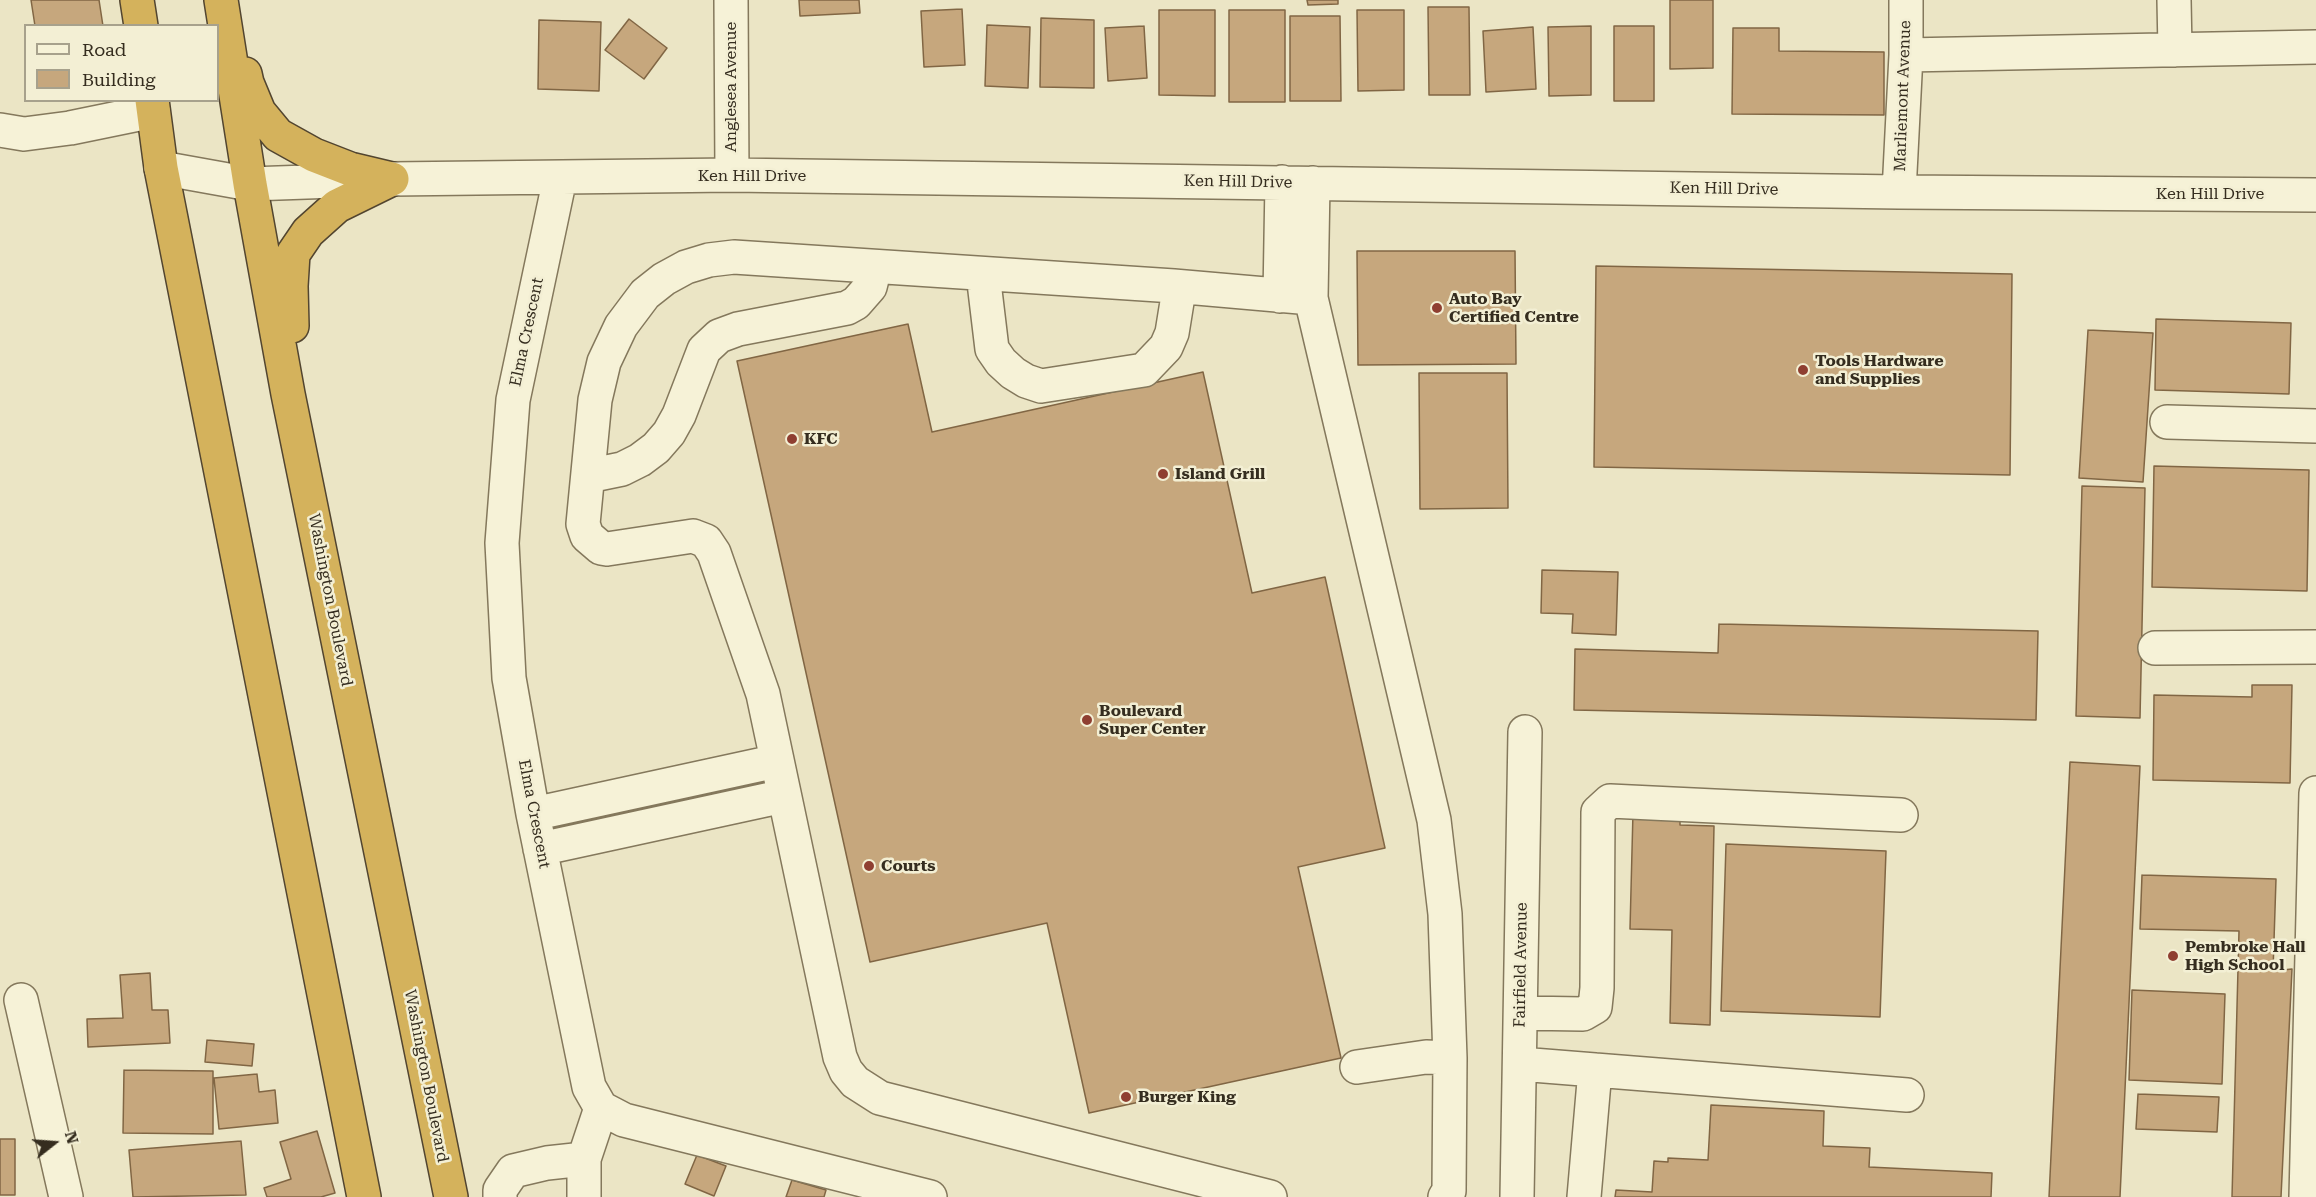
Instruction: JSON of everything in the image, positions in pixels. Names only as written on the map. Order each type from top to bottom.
[{"type":"highway","points":[[137,0],[141,24]]},
{"type":"highway","name":"Washington Boulevard","points":[[221,0],[250,184],[288,394],[451,1197]]},
{"type":"highway","points":[[229,0],[237,20],[247,83],[260,112],[278,135],[314,155],[350,169],[392,179]]},
{"type":"highway","points":[[152,106],[161,168],[364,1197]]},
{"type":"highway","points":[[288,394],[293,346],[291,286],[293,254],[308,232],[337,206],[392,179]]},
{"type":"street","name":"Anglesea Avenue","points":[[731,0],[732,174]]},
{"type":"street","name":"Marliemont Avenue","points":[[1899,192],[1906,55],[1906,0]]},
{"type":"street","points":[[2174,0],[2175,50]]},
{"type":"street","points":[[1906,55],[2316,47]]},
{"type":"street","points":[[0,130],[24,134],[70,128],[152,106]]},
{"type":"street","name":"Ken Hill Drive","points":[[161,168],[250,184],[392,179],[732,174],[1899,192],[2316,195]]},
{"type":"street","name":"Elma Crescent","points":[[560,178],[513,400],[502,543],[509,678],[540,849],[589,1087],[601,1108]]},
{"type":"street","points":[[1297,183],[1296,297],[1344,446],[1434,820],[1445,914],[1449,1058],[1449,1191],[1445,1197]]},
{"type":"street","points":[[1270,1197],[880,1098],[855,1082],[846,1071],[840,1057],[763,694],[710,547],[700,538],[686,535],[607,549],[595,545],[587,536],[583,524],[595,400],[604,362],[621,326],[645,294],[664,279],[686,267],[709,260],[734,257],[1174,286],[1296,297]]},
{"type":"street","points":[[588,476],[622,469],[640,460],[656,448],[669,433],[679,415],[704,350],[719,336],[738,328],[847,308],[856,303],[870,287],[875,267]]},
{"type":"street","points":[[982,274],[992,349],[1013,373],[1041,386],[1144,370],[1166,347],[1172,333],[1177,302],[1174,286]]},
{"type":"street","points":[[2167,422],[2316,426]]},
{"type":"street","points":[[2155,648],[2316,647]]},
{"type":"street","name":"Fairfield Avenue","points":[[1517,1197],[1525,732]]},
{"type":"street","points":[[534,814],[777,761]]},
{"type":"street","points":[[2306,1197],[2316,793]]},
{"type":"street","points":[[540,849],[784,796]]},
{"type":"street","points":[[1521,1014],[1583,1014],[1595,1007],[1598,812],[1610,801],[1900,814]]},
{"type":"street","points":[[21,1000],[66,1197]]},
{"type":"street","points":[[1357,1067],[1426,1058],[1449,1058]]},
{"type":"street","points":[[1520,1064],[1907,1095]]},
{"type":"street","points":[[1584,1197],[1596,1070]]},
{"type":"street","points":[[584,1197],[584,1159],[601,1108],[624,1120],[930,1197]]},
{"type":"street","points":[[500,1197],[500,1190],[513,1171],[547,1162],[584,1159]]},
{"type":"building","points":[[31,0],[99,0],[103,24],[35,24]]},
{"type":"building","points":[[799,0],[859,0],[860,13],[800,16]]},
{"type":"building","points":[[1307,0],[1338,0],[1338,4],[1308,5]]},
{"type":"building","points":[[1670,0],[1713,0],[1713,68],[1670,69]]},
{"type":"building","points":[[1428,7],[1469,7],[1470,95],[1429,95]]},
{"type":"building","points":[[962,9],[965,65],[924,67],[921,11]]},
{"type":"building","points":[[1159,10],[1215,10],[1215,96],[1159,95]]},
{"type":"building","points":[[1229,10],[1285,10],[1285,102],[1229,102]]},
{"type":"building","points":[[1357,10],[1404,10],[1404,90],[1358,91]]},
{"type":"building","points":[[1290,16],[1340,16],[1341,101],[1290,101]]},
{"type":"building","points":[[1041,18],[1094,20],[1094,88],[1040,87]]},
{"type":"building","points":[[629,19],[667,48],[644,79],[605,50]]},
{"type":"building","points":[[539,20],[601,22],[599,91],[538,89]]},
{"type":"building","points":[[987,25],[1030,27],[1028,88],[985,86]]},
{"type":"building","points":[[1144,26],[1147,78],[1108,81],[1105,28]]},
{"type":"building","points":[[1591,26],[1591,95],[1549,96],[1548,27]]},
{"type":"building","points":[[1614,26],[1654,26],[1654,101],[1614,101]]},
{"type":"building","points":[[1533,27],[1536,89],[1486,92],[1483,31]]},
{"type":"building","points":[[1733,28],[1779,28],[1779,51],[1884,52],[1884,115],[1732,114]]},
{"type":"building","name":"Auto Bay Certified Centre","points":[[1357,251],[1515,251],[1516,364],[1358,365]]},
{"type":"building","name":"Tools Hardware and Supplies","points":[[1596,266],[2012,274],[2010,475],[1594,467]]},
{"type":"building","points":[[2156,319],[2291,323],[2289,394],[2155,390]]},
{"type":"building","name":"Boulevard Super Center","points":[[908,324],[932,432],[1203,372],[1252,593],[1325,577],[1385,848],[1298,867],[1341,1058],[1089,1113],[1047,923],[870,962],[737,361]]},
{"type":"building","points":[[2088,330],[2153,333],[2143,482],[2079,478]]},
{"type":"building","points":[[1419,373],[1507,373],[1508,508],[1420,509]]},
{"type":"building","points":[[2154,466],[2309,470],[2307,591],[2152,587]]},
{"type":"building","points":[[2082,486],[2145,488],[2140,718],[2076,716]]},
{"type":"building","points":[[1542,570],[1618,572],[1616,635],[1572,633],[1573,614],[1541,613]]},
{"type":"building","points":[[1719,624],[2038,631],[2036,720],[1574,710],[1575,649],[1718,653]]},
{"type":"building","points":[[2252,685],[2292,685],[2290,783],[2153,780],[2154,695],[2252,697]]},
{"type":"building","points":[[2070,762],[2140,766],[2120,1197],[2049,1197]]},
{"type":"building","points":[[1633,812],[1680,813],[1680,825],[1714,826],[1710,1025],[1670,1023],[1672,930],[1630,929]]},
{"type":"building","points":[[1726,844],[1886,851],[1880,1017],[1721,1011]]},
{"type":"building","points":[[2142,875],[2276,879],[2273,971],[2292,969],[2281,1197],[2232,1197],[2239,931],[2140,929]]},
{"type":"building","points":[[150,973],[152,1010],[168,1010],[170,1043],[88,1047],[87,1019],[123,1018],[120,975]]},
{"type":"building","points":[[2132,990],[2225,994],[2222,1084],[2129,1080]]},
{"type":"building","points":[[207,1040],[254,1044],[252,1066],[205,1062]]},
{"type":"building","points":[[124,1070],[213,1071],[213,1134],[123,1133]]},
{"type":"building","points":[[257,1074],[259,1092],[275,1090],[278,1123],[219,1129],[214,1078]]},
{"type":"building","points":[[2138,1094],[2219,1097],[2217,1132],[2136,1129]]},
{"type":"building","points":[[1711,1105],[1824,1111],[1823,1146],[1870,1148],[1869,1167],[1992,1173],[1991,1197],[1615,1197],[1616,1190],[1652,1192],[1654,1161],[1668,1162],[1668,1158],[1708,1160]]},
{"type":"building","points":[[317,1131],[335,1193],[321,1197],[267,1197],[264,1188],[291,1179],[280,1142]]},
{"type":"building","points":[[0,1139],[15,1139],[15,1195],[0,1195]]},
{"type":"building","points":[[241,1141],[246,1195],[133,1197],[129,1150]]},
{"type":"building","points":[[697,1155],[726,1166],[714,1196],[685,1184]]},
{"type":"building","points":[[792,1180],[826,1190],[824,1197],[786,1197]]},
{"type":"place","name":"Auto Bay Certified Centre","points":[[1437,308]]},
{"type":"place","name":"Tools Hardware and Supplies","points":[[1803,370]]},
{"type":"place","name":"KFC","points":[[792,439]]},
{"type":"place","name":"Island Grill","points":[[1163,474]]},
{"type":"place","name":"Boulevard Super Center","points":[[1087,720]]},
{"type":"place","name":"Courts","points":[[869,866]]},
{"type":"place","name":"Pembroke Hall High School","points":[[2173,956]]},
{"type":"place","name":"Burger King","points":[[1126,1097]]}]
